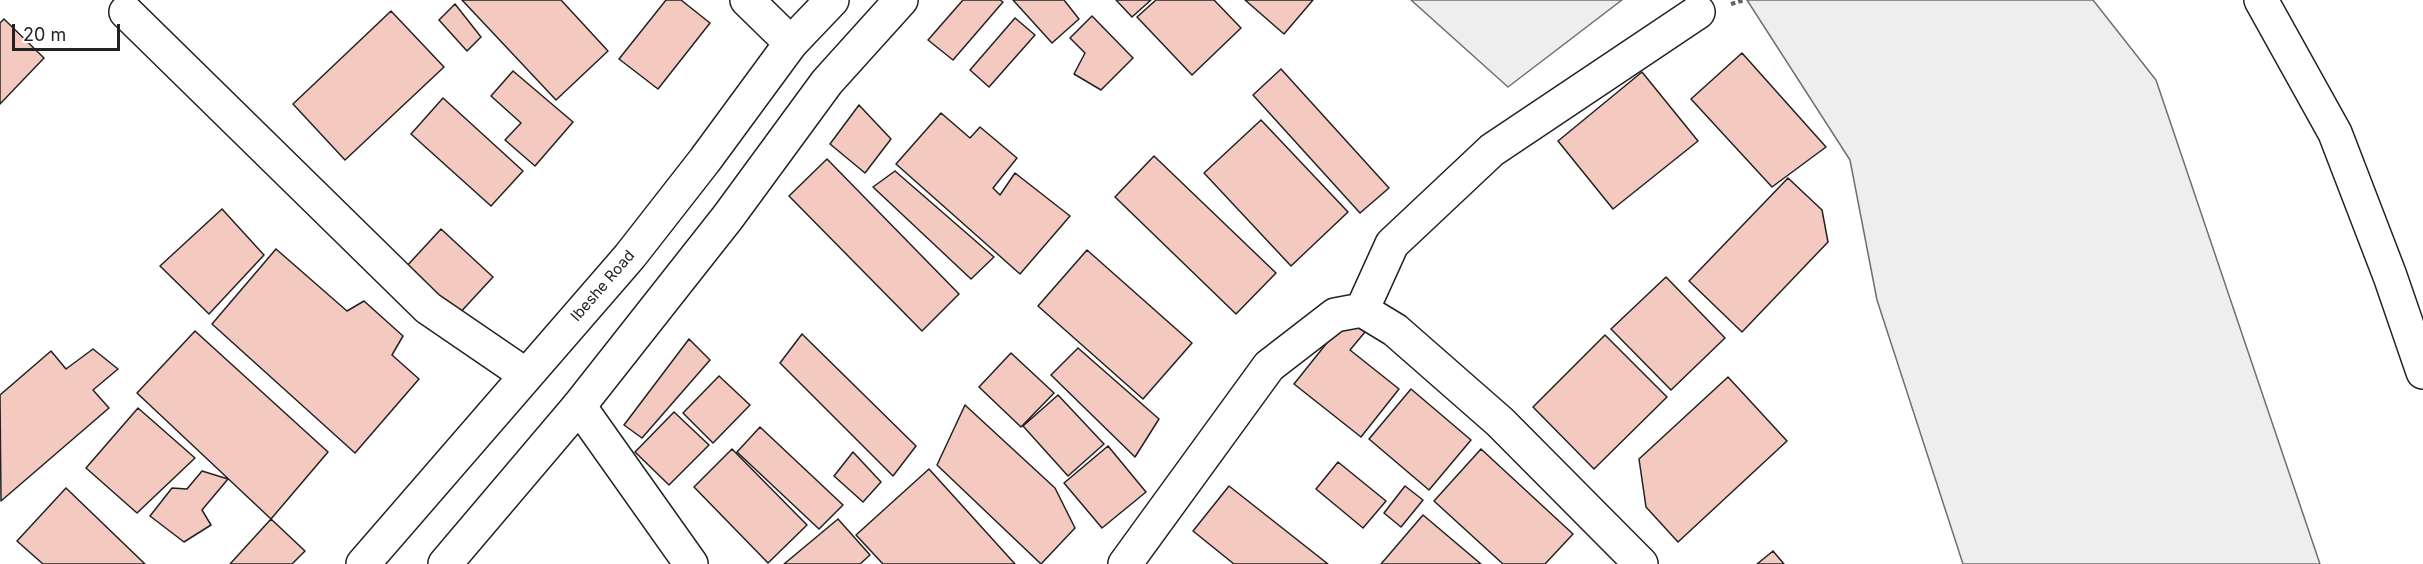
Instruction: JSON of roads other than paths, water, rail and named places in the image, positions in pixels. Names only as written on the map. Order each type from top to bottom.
[{"type":"street","points":[[747,0],[791,44]]},
{"type":"street","name":"Ibeshe Road","points":[[363,564],[630,256],[791,44],[832,0]]},
{"type":"street","points":[[446,564],[579,406],[728,217],[827,82],[901,0]]},
{"type":"street","points":[[2261,0],[2335,133],[2390,276],[2423,372]]},
{"type":"street","points":[[126,12],[428,308],[526,375]]},
{"type":"street","points":[[1362,310],[1392,244],[1492,150],[1698,12]]},
{"type":"street","points":[[1125,564],[1269,366],[1335,315],[1362,310],[1395,330],[1500,422],[1641,564]]},
{"type":"street","points":[[579,406],[691,564]]}]
